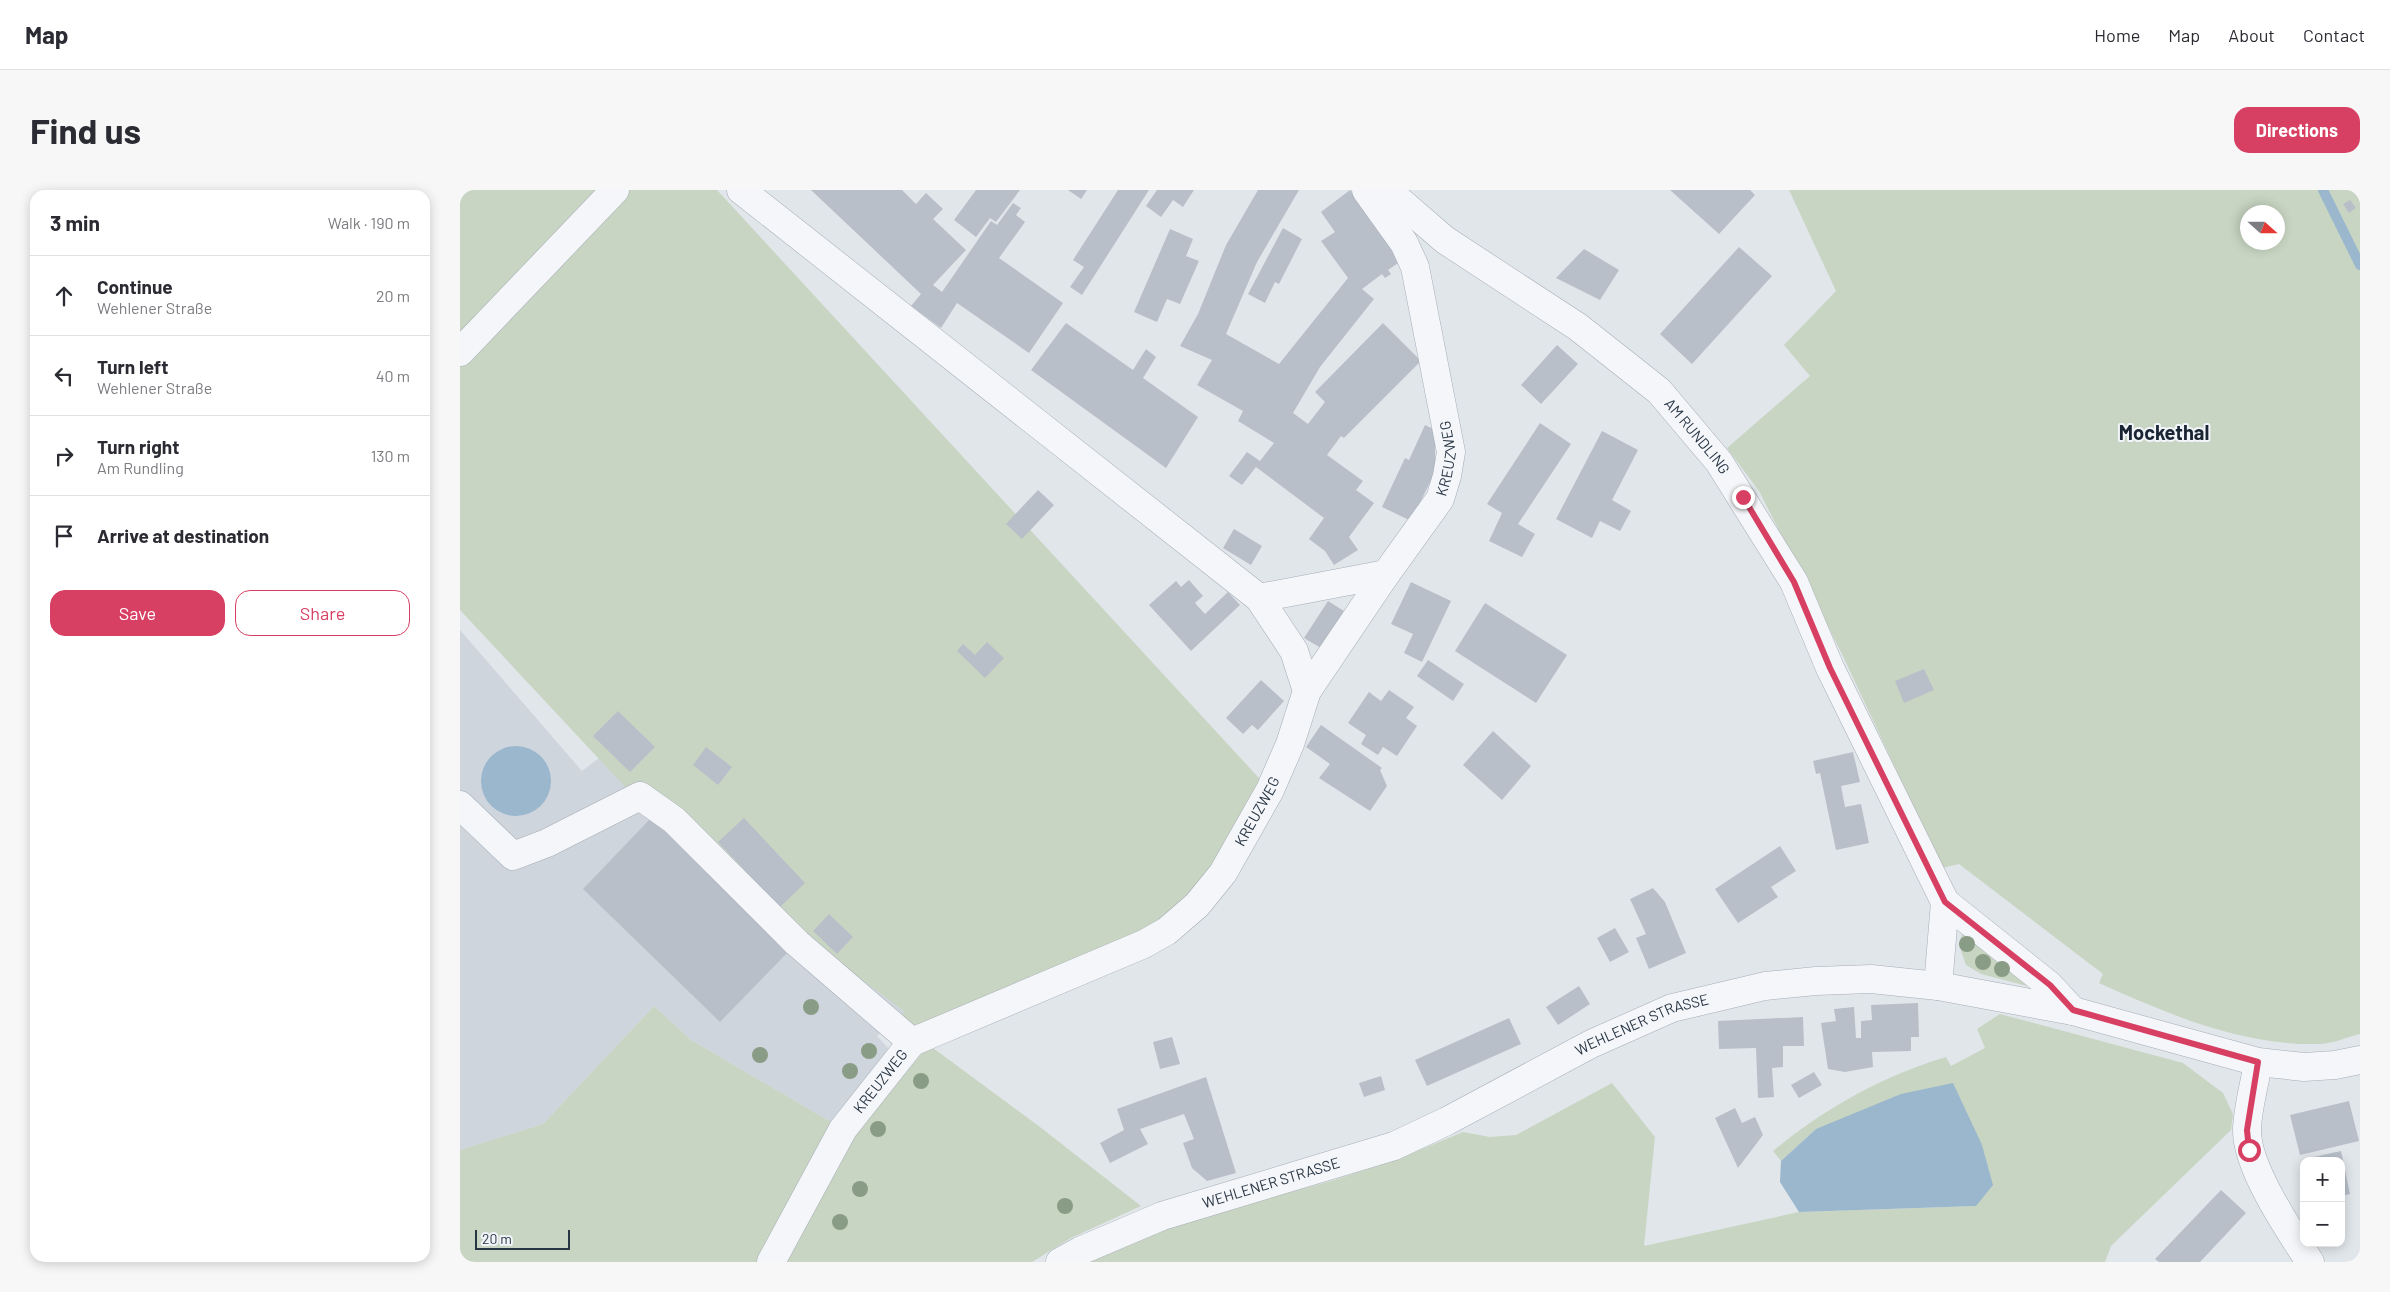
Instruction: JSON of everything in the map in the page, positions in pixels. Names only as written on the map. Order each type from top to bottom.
[{"type":"street","points":[[460,352],[615,190]]},
{"type":"street","points":[[741,190],[1259,598],[1294,651],[1307,691]]},
{"type":"street","name":"KREUZWEG","points":[[771,1262],[843,1129],[912,1042],[1144,944],[1167,931],[1197,905],[1223,873],[1270,790],[1290,744],[1307,691],[1386,574],[1440,500],[1448,476],[1450,452],[1415,267],[1404,243],[1366,190]]},
{"type":"street","name":"AM RUNDLING","points":[[1387,190],[1445,240],[1578,327],[1659,391],[1719,462],[1794,582],[1830,668],[1945,902],[2050,985],[2073,1010]]},
{"type":"street","points":[[1259,598],[1386,574]]},
{"type":"street","points":[[460,805],[513,856],[547,843],[640,796],[674,820],[797,943],[912,1042]]},
{"type":"street","points":[[1938,986],[1945,902]]},
{"type":"street","name":"WEHLENER STRASSE","points":[[1060,1262],[1080,1251],[1162,1216],[1394,1146],[1447,1121],[1591,1044],[1672,1008],[1765,986],[1816,980],[1871,979],[1938,986],[2073,1010],[2258,1062],[2304,1067],[2335,1065],[2360,1060]]},
{"type":"street","points":[[2258,1062],[2247,1130],[2249,1150],[2256,1171],[2310,1262]]},
{"type":"shaded area","points":[[460,630],[582,771],[599,758],[627,788],[905,1011],[877,1036],[889,1049],[836,1125],[691,1040],[654,1006],[543,1124],[460,1150]]},
{"type":"green space","points":[[460,190],[604,190],[460,342]]},
{"type":"green space","points":[[625,190],[717,190],[1270,790],[1197,905],[912,1042],[891,1024],[904,1011],[799,932],[627,789],[460,610],[460,361]]},
{"type":"green space","points":[[1789,190],[2353,190],[2360,201],[2360,1034],[2324,1044],[2261,1040],[2206,1026],[2152,1006],[2099,983],[2103,974],[1959,864],[1942,868],[1842,654],[1759,491],[1727,448],[1810,376],[1784,345],[1836,291]]},
{"type":"green space","points":[[1965,931],[2035,988],[1981,974],[1966,965],[1959,945],[1962,934]]},
{"type":"green space","points":[[654,1006],[691,1040],[836,1125],[761,1262],[460,1262],[460,1150],[543,1124]]},
{"type":"green space","points":[[2000,1014],[2183,1063],[2223,1093],[2233,1114],[2231,1130],[2111,1246],[2105,1262],[1090,1262],[1173,1224],[1331,1181],[1393,1161],[1463,1132],[1490,1137],[1516,1135],[1612,1083],[1655,1137],[1644,1246],[1799,1212],[1976,1206],[1816,1129],[1781,1161],[1773,1151],[1833,1108],[1877,1084],[1946,1057],[1951,1066],[1985,1048],[1977,1029]]},
{"type":"green space","points":[[929,1045],[1040,1127],[1141,1206],[1071,1238],[1032,1262],[785,1262],[853,1135]]},
{"type":"water","points":[[516,746],[529,749],[541,756],[548,768],[551,781],[548,794],[541,806],[529,813],[516,816],[503,813],[491,806],[484,794],[481,781],[484,768],[491,756],[503,749]]},
{"type":"water","points":[[1953,1083],[1982,1145],[1993,1185],[1976,1206],[1799,1212],[1780,1182],[1781,1161],[1816,1129],[1901,1094]]},
{"type":"building","points":[[811,190],[902,190],[916,204],[926,193],[943,209],[933,219],[966,250],[933,285],[942,292],[991,221],[997,225],[1013,203],[1021,208],[1016,215],[1025,222],[999,258],[1063,303],[1029,353],[957,303],[941,328],[911,306],[921,294]]},
{"type":"building","points":[[976,190],[1020,190],[996,222],[990,218],[976,237],[954,220]]},
{"type":"building","points":[[1068,190],[1087,190],[1081,199]]},
{"type":"building","points":[[1118,190],[1149,190],[1082,295],[1070,287],[1084,267],[1073,260]]},
{"type":"building","points":[[1157,190],[1194,190],[1183,207],[1173,200],[1161,217],[1146,206]]},
{"type":"building","points":[[1258,190],[1299,190],[1257,262],[1226,334],[1279,364],[1348,278],[1321,241],[1335,232],[1321,212],[1350,190],[1401,261],[1388,270],[1391,274],[1385,278],[1382,274],[1362,289],[1374,299],[1320,367],[1293,413],[1308,424],[1325,402],[1315,392],[1383,323],[1421,361],[1344,438],[1341,436],[1327,455],[1363,481],[1356,490],[1374,503],[1349,537],[1358,550],[1334,565],[1325,551],[1309,539],[1324,518],[1256,467],[1242,485],[1229,476],[1247,452],[1260,461],[1274,443],[1238,421],[1243,411],[1197,385],[1212,360],[1180,346],[1198,314],[1226,245]]},
{"type":"building","points":[[1670,190],[1750,190],[1755,195],[1719,234]]},
{"type":"building","points":[[2350,200],[2356,208],[2349,213],[2343,204]]},
{"type":"building","points":[[1283,228],[1302,239],[1279,284],[1275,282],[1265,303],[1248,294]]},
{"type":"building","points":[[1170,229],[1193,239],[1186,256],[1199,261],[1180,304],[1167,299],[1157,322],[1134,312]]},
{"type":"building","points":[[1739,247],[1772,276],[1692,364],[1660,334]]},
{"type":"building","points":[[1584,249],[1619,270],[1600,300],[1556,278]]},
{"type":"building","points":[[1066,323],[1133,370],[1146,349],[1156,357],[1143,378],[1198,417],[1166,468],[1031,370]]},
{"type":"building","points":[[1557,345],[1578,364],[1541,404],[1521,385]]},
{"type":"building","points":[[1540,423],[1571,444],[1518,524],[1535,534],[1522,557],[1489,541],[1502,513],[1487,504]]},
{"type":"building","points":[[1425,425],[1435,430],[1435,472],[1411,521],[1382,507],[1405,458],[1409,460]]},
{"type":"building","points":[[1602,431],[1638,450],[1612,500],[1631,511],[1620,531],[1600,521],[1592,538],[1556,519]]},
{"type":"building","points":[[1038,490],[1054,505],[1022,539],[1006,524]]},
{"type":"building","points":[[1234,529],[1262,546],[1251,565],[1223,548]]},
{"type":"building","points":[[1189,580],[1203,596],[1195,603],[1205,614],[1228,592],[1240,605],[1191,651],[1149,605],[1176,581],[1181,587]]},
{"type":"building","points":[[1411,582],[1451,601],[1422,662],[1404,653],[1413,634],[1391,624]]},
{"type":"building","points":[[1328,601],[1344,611],[1321,648],[1304,638]]},
{"type":"building","points":[[1485,603],[1567,655],[1536,703],[1455,651]]},
{"type":"building","points":[[987,642],[1004,658],[985,678],[957,651],[963,644],[975,655]]},
{"type":"building","points":[[1428,660],[1464,684],[1453,701],[1417,676]]},
{"type":"building","points":[[1924,669],[1934,690],[1904,703],[1895,681]]},
{"type":"building","points":[[1261,680],[1284,701],[1258,730],[1252,725],[1243,734],[1226,718]]},
{"type":"building","points":[[1389,690],[1414,707],[1406,718],[1417,726],[1397,756],[1383,747],[1378,755],[1361,744],[1366,735],[1348,723],[1369,692],[1381,701]]},
{"type":"building","points":[[618,711],[655,747],[630,772],[593,736]]},
{"type":"building","points":[[1321,725],[1382,768],[1380,770],[1387,786],[1370,811],[1319,778],[1330,764],[1306,747]]},
{"type":"building","points":[[1493,731],[1531,766],[1502,800],[1463,765]]},
{"type":"building","points":[[706,747],[732,767],[718,785],[693,765]]},
{"type":"building","points":[[1853,752],[1860,782],[1841,786],[1845,807],[1861,804],[1869,843],[1836,850],[1820,773],[1816,774],[1813,761]]},
{"type":"building","points":[[651,818],[788,952],[720,1022],[583,889]]},
{"type":"building","points":[[744,818],[805,883],[780,907],[718,842]]},
{"type":"building","points":[[1780,846],[1796,871],[1771,887],[1778,897],[1738,923],[1715,889]]},
{"type":"building","points":[[1653,888],[1665,902],[1686,953],[1649,969],[1636,938],[1646,934],[1630,899]]},
{"type":"building","points":[[829,914],[853,937],[837,954],[813,931]]},
{"type":"building","points":[[1615,928],[1629,952],[1610,962],[1597,938]]},
{"type":"building","points":[[1579,986],[1590,1004],[1558,1025],[1546,1007]]},
{"type":"building","points":[[1918,1003],[1919,1037],[1911,1037],[1911,1051],[1872,1052],[1873,1067],[1845,1072],[1828,1069],[1821,1023],[1836,1021],[1834,1009],[1854,1007],[1856,1038],[1861,1038],[1861,1021],[1872,1020],[1871,1005]]},
{"type":"building","points":[[1803,1017],[1804,1046],[1783,1046],[1783,1067],[1772,1068],[1774,1097],[1758,1098],[1756,1048],[1719,1049],[1718,1021]]},
{"type":"building","points":[[1509,1018],[1521,1044],[1427,1086],[1415,1060]]},
{"type":"building","points":[[1172,1037],[1180,1064],[1160,1069],[1153,1042]]},
{"type":"building","points":[[1814,1072],[1822,1085],[1799,1098],[1791,1085]]},
{"type":"building","points":[[1381,1076],[1385,1090],[1364,1097],[1359,1083]]},
{"type":"building","points":[[1206,1077],[1236,1173],[1207,1181],[1192,1168],[1183,1143],[1194,1139],[1184,1114],[1140,1129],[1148,1144],[1110,1163],[1100,1143],[1124,1130],[1117,1109]]},
{"type":"building","points":[[2349,1101],[2359,1141],[2300,1155],[2290,1115]]},
{"type":"building","points":[[1735,1108],[1742,1123],[1755,1117],[1763,1135],[1738,1168],[1715,1118]]},
{"type":"building","points":[[2341,1151],[2342,1157],[2314,1157]]},
{"type":"building","points":[[2345,1170],[2350,1194],[2345,1195]]},
{"type":"building","points":[[2221,1190],[2246,1213],[2200,1262],[2159,1262],[2155,1259]]},
{"type":"waterway","points":[[2323,190],[2360,265]]},
{"type":"district","name":"Mockethal","points":[[2164,433]]},
{"type":"route","points":[[1743,497],[1794,582],[1830,668],[1945,902],[2050,985],[2073,1010],[2258,1062],[2247,1130],[2249,1150]]}]
